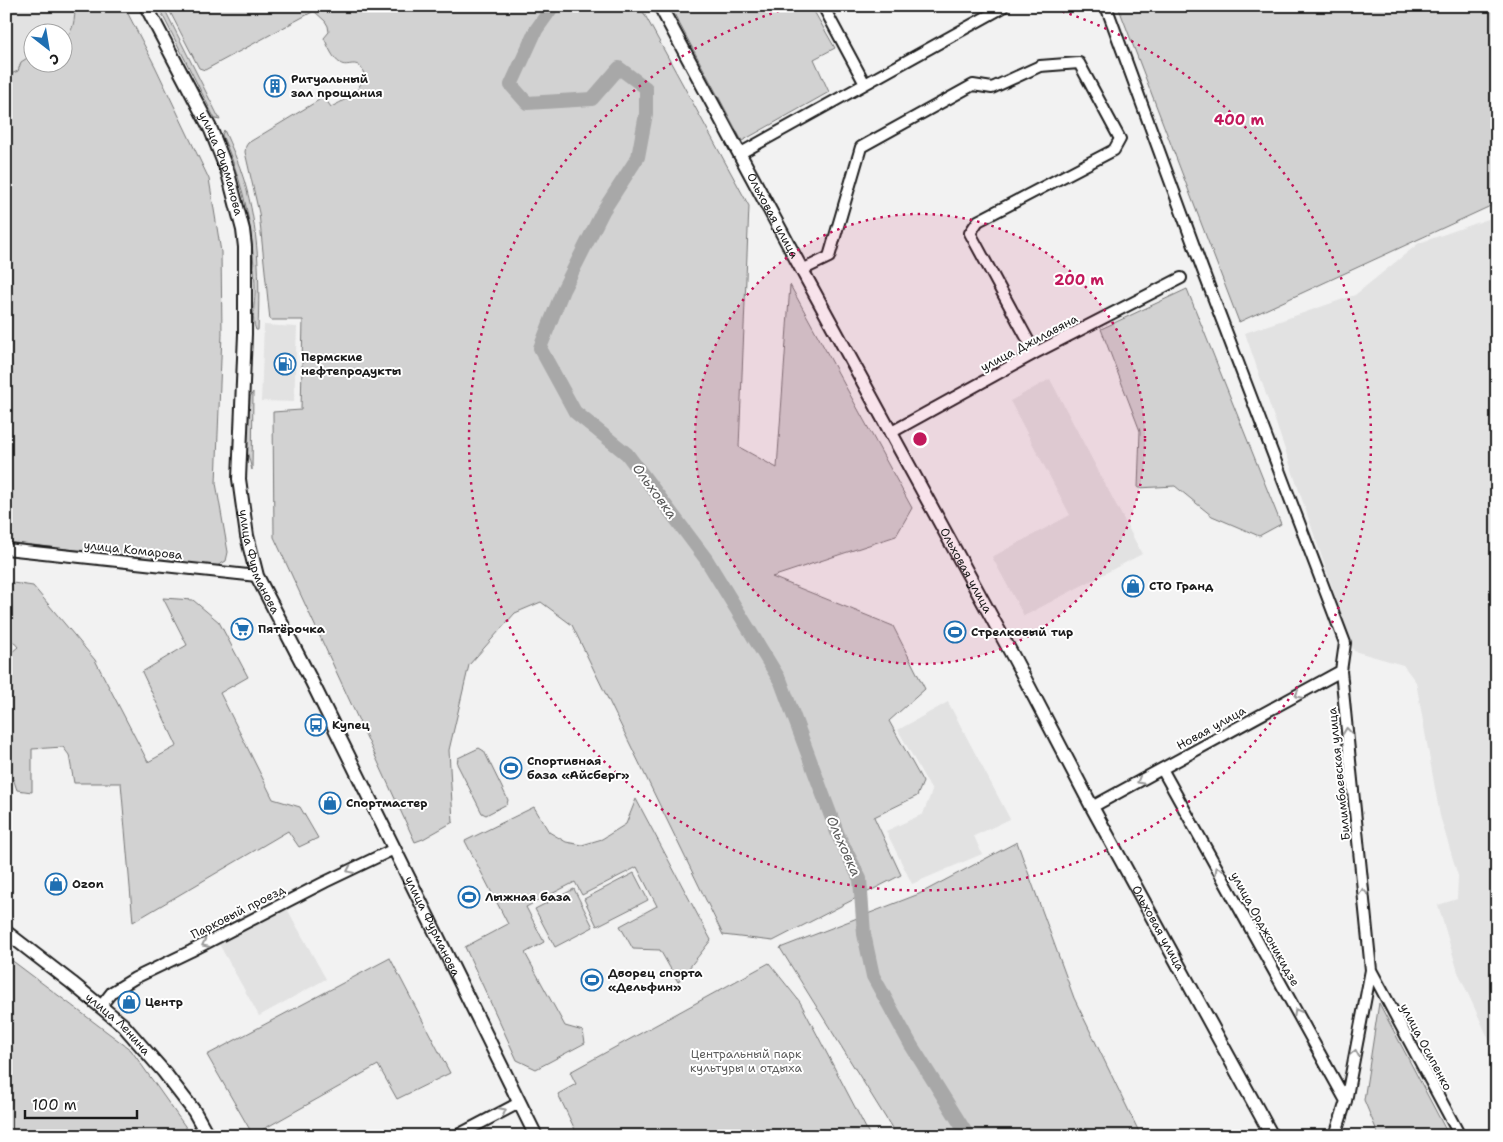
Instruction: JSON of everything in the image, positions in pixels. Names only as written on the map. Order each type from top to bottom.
[{"type":"main road","name":"улица Фурманова","points":[[146,6],[211,130],[228,173],[242,230],[245,248],[245,334],[239,479],[247,536],[257,576],[312,682],[536,1136]]},
{"type":"main road","name":"Ольховая улица","points":[[660,6],[890,432],[1016,660],[1092,807],[1272,1136]]},
{"type":"main road","name":"улица Ленина","points":[[6,932],[101,1006],[123,1026],[164,1072],[194,1111],[208,1136]]},
{"type":"street","points":[[823,6],[865,84]]},
{"type":"street","points":[[739,154],[1002,8],[1002,6]]},
{"type":"street","name":"Билимбаевская улица","points":[[1106,6],[1199,259],[1345,643],[1341,671],[1371,970],[1346,1101],[1335,1136]]},
{"type":"street","points":[[802,270],[829,257],[861,147],[973,86],[992,88],[1040,66],[1079,63],[1120,139],[1114,150],[978,220],[970,233],[1035,353]]},
{"type":"street","name":"улица Джилавяна","points":[[890,432],[1035,353],[1181,278]]},
{"type":"street","name":"улица Комарова","points":[[6,549],[257,576]]},
{"type":"street","name":"Новая улица","points":[[1092,807],[1341,671]]},
{"type":"street","name":"улица Орджоникидзе","points":[[1162,769],[1346,1101]]},
{"type":"street","name":"Парковый проезд","points":[[101,1006],[112,992],[135,978],[324,882],[394,849]]},
{"type":"street","name":"улица Осипенко","points":[[1371,970],[1460,1136]]},
{"type":"street","points":[[456,1136],[519,1103]]},
{"type":"shaded area","points":[[6,6],[75,6],[72,28],[72,22],[22,22],[22,61],[18,70],[6,76]]},
{"type":"shaded area","points":[[1497,216],[1497,1057],[1458,972],[1438,905],[1457,899],[1458,876],[1440,816],[1416,682],[1403,665],[1354,651],[1245,333],[1355,295],[1419,243]]},
{"type":"shaded area","points":[[264,325],[297,327],[294,402],[261,401]]},
{"type":"shaded area","points":[[1050,379],[1142,554],[1024,616],[992,557],[1070,515],[1010,401]]},
{"type":"shaded area","points":[[948,702],[1010,819],[974,836],[982,854],[912,884],[886,831],[923,814],[932,791],[898,730]]},
{"type":"shaded area","points":[[286,907],[326,979],[259,1016],[219,944]]},
{"type":"green space","points":[[75,6],[124,6],[209,179],[221,252],[222,334],[216,483],[228,552],[226,561],[217,566],[6,542],[6,76],[18,71],[22,61],[22,72],[72,72],[72,29]]},
{"type":"green space","points":[[158,6],[163,6],[220,120],[215,119]]},
{"type":"green space","points":[[167,6],[640,6],[749,206],[739,447],[777,468],[790,285],[912,508],[896,536],[772,577],[893,626],[925,689],[889,721],[923,782],[917,796],[874,817],[901,875],[773,941],[723,935],[572,625],[541,602],[515,613],[469,665],[449,750],[453,822],[415,842],[274,537],[273,412],[301,410],[303,320],[270,320],[259,213],[245,152],[248,143],[324,97],[331,107],[352,95],[362,81],[364,74],[362,69],[356,64],[343,64],[335,59],[324,38],[329,32],[328,26],[314,11],[205,70],[199,68]]},
{"type":"green space","points":[[670,6],[811,6],[835,48],[814,59],[829,92],[742,141]]},
{"type":"green space","points":[[1118,6],[1497,6],[1497,203],[1239,322]]},
{"type":"green space","points":[[224,130],[242,174],[253,217],[259,292],[258,330],[256,330],[254,321],[255,277],[252,238],[234,164],[222,135]]},
{"type":"green space","points":[[1187,289],[1281,524],[1259,536],[1212,516],[1175,486],[1138,488],[1140,431],[1101,329]]},
{"type":"green space","points":[[253,392],[252,470],[247,451],[250,397]]},
{"type":"green space","points":[[6,582],[33,586],[95,660],[148,762],[177,746],[142,672],[187,645],[163,598],[193,600],[219,622],[248,677],[220,693],[273,799],[300,807],[318,838],[299,847],[288,831],[133,922],[121,783],[74,783],[69,755],[63,747],[32,749],[32,792],[17,790],[6,758],[6,657],[18,647],[6,633]]},
{"type":"green space","points":[[479,748],[484,751],[508,800],[507,804],[486,815],[482,813],[457,764],[458,758]]},
{"type":"green space","points":[[636,799],[711,940],[678,982],[660,950],[633,949],[620,926],[657,906],[637,867],[582,895],[575,882],[526,907],[544,942],[525,953],[565,1026],[583,1031],[585,1043],[536,1069],[517,1060],[465,947],[508,924],[465,841],[534,807],[549,832],[566,842],[582,845],[602,839],[626,824]]},
{"type":"green space","points":[[1017,842],[1074,998],[1141,1136],[897,1136],[780,948],[919,894]]},
{"type":"green space","points":[[634,873],[648,900],[597,926],[584,899]]},
{"type":"green space","points":[[574,889],[593,927],[555,947],[535,909]]},
{"type":"green space","points":[[6,956],[131,1050],[192,1136],[6,1136]]},
{"type":"green space","points":[[390,958],[450,1073],[397,1099],[378,1065],[253,1135],[207,1055]]},
{"type":"green space","name":"Центральный парк культуры и отдыха","points":[[769,963],[800,1002],[870,1136],[578,1136],[558,1094],[576,1084],[570,1072]]},
{"type":"green space","points":[[1379,1003],[1449,1136],[1379,1136],[1364,1100]]},
{"type":"waterway","name":"Ольховка","points":[[553,6],[536,30],[511,85],[527,103],[592,99],[619,68],[646,88],[646,114],[638,157],[603,211],[563,290],[540,348],[575,412],[627,454],[706,559],[781,682],[838,835],[860,879],[864,934],[873,976],[911,1045],[968,1136]]},
{"type":"place","name":"Ритуальный зал прощания","points":[[275,86]]},
{"type":"place","name":"Пермские нефтепродукты","points":[[285,364]]},
{"type":"place","name":"СТО Гранд","points":[[1133,586]]},
{"type":"place","name":"Пятёрочка","points":[[242,629]]},
{"type":"place","name":"Стрелковый тир","points":[[955,632]]},
{"type":"place","name":"Купец","points":[[316,725]]},
{"type":"place","name":"Спортивная база «Айсберг»","points":[[511,768]]},
{"type":"place","name":"Спортмастер","points":[[330,803]]},
{"type":"place","name":"Ozon","points":[[56,884]]},
{"type":"place","name":"Лыжная база","points":[[469,897]]},
{"type":"place","name":"Дворец спорта «Дельфин»","points":[[592,980]]},
{"type":"place","name":"Центр","points":[[129,1002]]}]
